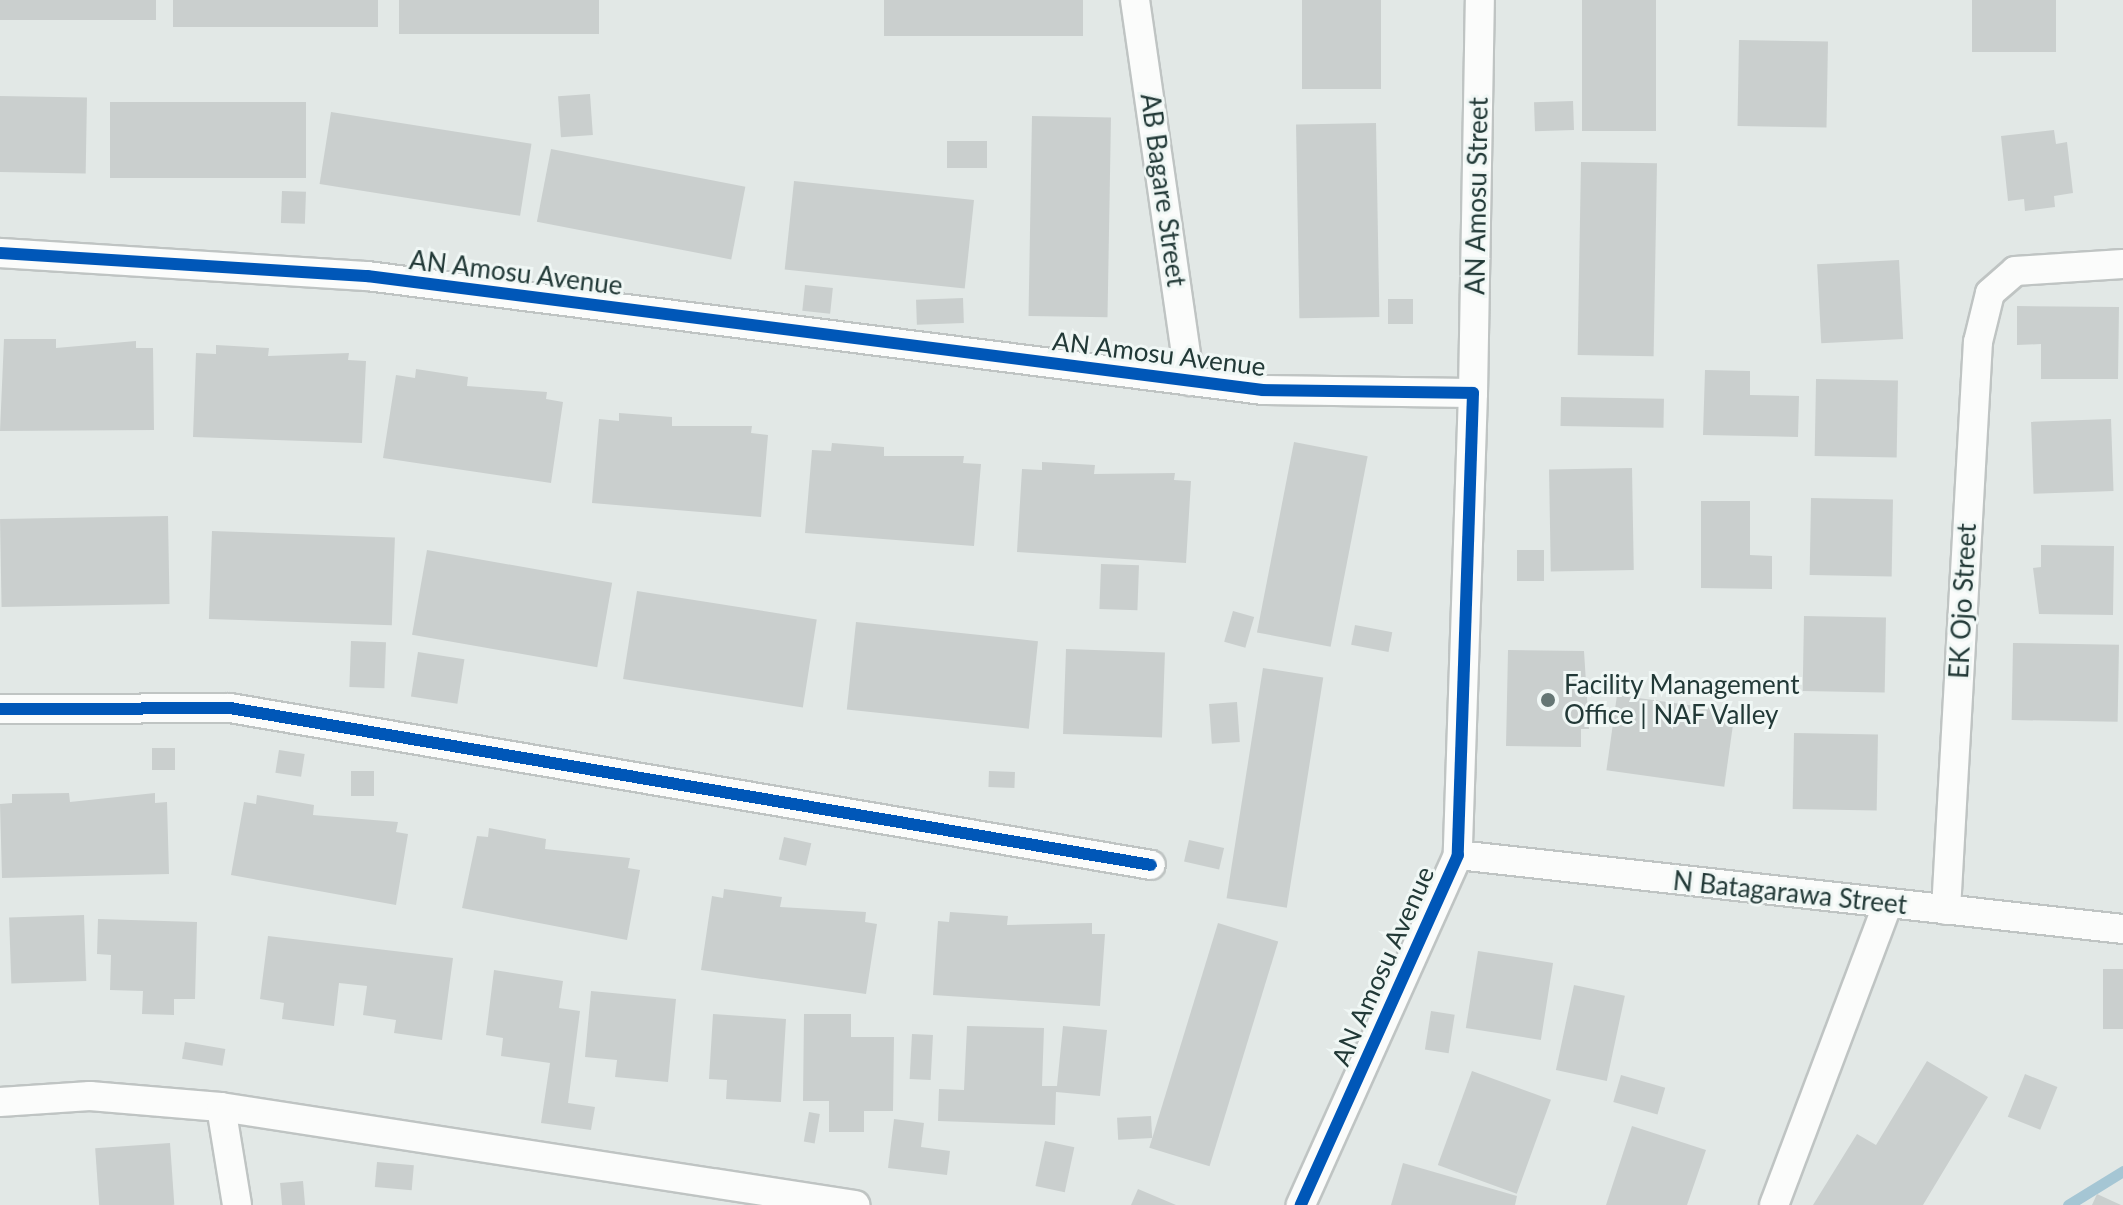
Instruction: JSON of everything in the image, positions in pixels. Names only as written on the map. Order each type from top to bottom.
[{"type":"street","name":"AB Bagare Street","points":[[1135,0],[1190,381]]},
{"type":"street","name":"AN Amosu Street","points":[[1473,393],[1480,0]]},
{"type":"street","name":"AN Amosu Avenue","points":[[0,253],[367,276],[1263,390],[1473,393],[1458,855],[1301,1205]]},
{"type":"street","name":"EK Ojo Street","points":[[1946,910],[1978,342],[1990,293],[2015,271],[2123,264]]},
{"type":"street","points":[[0,709],[230,708],[1151,865]]},
{"type":"street","name":"N Batagarawa Street","points":[[1458,855],[1887,906],[2123,929]]},
{"type":"street","points":[[1774,1205],[1887,906]]},
{"type":"street","points":[[0,1102],[90,1096],[221,1107],[855,1205]]},
{"type":"street","points":[[221,1107],[237,1205]]},
{"type":"building","points":[[0,0],[156,0],[156,20],[0,20]]},
{"type":"building","points":[[173,0],[378,0],[378,27],[173,27]]},
{"type":"building","points":[[399,0],[599,0],[599,34],[399,34]]},
{"type":"building","points":[[884,0],[1083,0],[1083,36],[884,36]]},
{"type":"building","points":[[1302,0],[1381,0],[1381,89],[1302,89]]},
{"type":"building","points":[[1582,0],[1656,0],[1656,131],[1582,131]]},
{"type":"building","points":[[1972,0],[2056,0],[2056,52],[1972,52]]},
{"type":"building","points":[[1739,40],[1828,42],[1826,128],[1737,126]]},
{"type":"building","points":[[590,94],[593,135],[561,137],[558,96]]},
{"type":"building","points":[[0,96],[87,98],[86,174],[0,172]]},
{"type":"building","points":[[1573,101],[1574,130],[1535,131],[1534,102]]},
{"type":"building","points":[[110,102],[306,102],[306,178],[110,178]]},
{"type":"building","points":[[331,112],[532,144],[520,216],[320,184]]},
{"type":"building","points":[[1032,116],[1111,117],[1107,317],[1029,316]]},
{"type":"building","points":[[1376,123],[1379,317],[1299,318],[1296,124]]},
{"type":"building","points":[[2054,130],[2056,144],[2067,142],[2073,193],[2054,196],[2055,207],[2025,211],[2024,199],[2008,201],[2001,136]]},
{"type":"building","points":[[947,141],[987,141],[987,168],[947,168]]},
{"type":"building","points":[[551,149],[745,187],[731,259],[537,222]]},
{"type":"building","points":[[1581,162],[1657,163],[1654,356],[1578,355]]},
{"type":"building","points":[[794,181],[974,200],[965,288],[785,270]]},
{"type":"building","points":[[282,191],[306,192],[305,224],[281,223]]},
{"type":"building","points":[[1899,260],[1903,339],[1821,343],[1817,264]]},
{"type":"building","points":[[805,285],[833,288],[830,314],[802,311]]},
{"type":"building","points":[[963,298],[964,323],[917,325],[916,300]]},
{"type":"building","points":[[1388,299],[1413,299],[1413,324],[1388,324]]},
{"type":"building","points":[[2017,306],[2119,307],[2118,379],[2041,379],[2041,344],[2017,345]]},
{"type":"building","points":[[4,339],[56,339],[56,348],[136,341],[136,348],[153,348],[154,430],[0,431]]},
{"type":"building","points":[[216,345],[269,348],[268,356],[349,353],[348,360],[366,361],[362,443],[193,437],[196,353],[216,354]]},
{"type":"building","points":[[416,369],[468,377],[467,386],[547,392],[546,399],[563,402],[551,483],[383,458],[396,375],[415,378]]},
{"type":"building","points":[[1705,370],[1750,371],[1750,395],[1799,396],[1798,437],[1703,435]]},
{"type":"building","points":[[1816,379],[1898,380],[1897,457],[1815,456]]},
{"type":"building","points":[[1561,397],[1664,399],[1663,428],[1560,426]]},
{"type":"building","points":[[619,413],[672,417],[672,426],[752,426],[751,433],[768,435],[761,517],[592,503],[599,419],[619,421]]},
{"type":"building","points":[[2111,419],[2114,491],[2034,494],[2031,422]]},
{"type":"building","points":[[1294,442],[1368,456],[1331,647],[1257,632]]},
{"type":"building","points":[[832,443],[884,447],[884,456],[964,456],[963,463],[981,464],[974,546],[805,533],[812,450],[831,451]]},
{"type":"building","points":[[1042,462],[1095,465],[1094,474],[1175,473],[1174,480],[1191,481],[1186,563],[1017,552],[1022,469],[1042,470]]},
{"type":"building","points":[[1632,468],[1634,570],[1551,571],[1549,469]]},
{"type":"building","points":[[1811,498],[1893,499],[1892,576],[1810,575]]},
{"type":"building","points":[[1701,501],[1750,501],[1750,555],[1772,556],[1772,589],[1701,588]]},
{"type":"building","points":[[168,516],[170,604],[2,607],[0,519]]},
{"type":"building","points":[[212,531],[395,537],[392,625],[209,619]]},
{"type":"building","points":[[2041,545],[2114,546],[2113,615],[2039,614],[2033,568],[2041,567]]},
{"type":"building","points":[[427,550],[612,583],[597,667],[412,635]]},
{"type":"building","points":[[1517,550],[1544,550],[1544,581],[1517,581]]},
{"type":"building","points":[[1101,564],[1139,565],[1137,610],[1099,609]]},
{"type":"building","points":[[637,591],[817,619],[803,707],[623,679]]},
{"type":"building","points":[[1233,611],[1254,617],[1245,648],[1224,642]]},
{"type":"building","points":[[1804,616],[1886,617],[1885,692],[1803,691]]},
{"type":"building","points":[[856,622],[1038,641],[1029,729],[847,710]]},
{"type":"building","points":[[1355,625],[1392,632],[1388,652],[1351,645]]},
{"type":"building","points":[[351,641],[386,642],[384,688],[349,687]]},
{"type":"building","points":[[2013,643],[2119,645],[2118,722],[2012,720]]},
{"type":"building","points":[[1066,649],[1165,652],[1162,737],[1063,734]]},
{"type":"building","name":"Facility Management Office | NAF Valley","points":[[1508,650],[1584,651],[1589,729],[1581,729],[1581,747],[1506,746]]},
{"type":"building","points":[[418,652],[464,659],[457,704],[411,696]]},
{"type":"building","points":[[1263,668],[1323,678],[1287,908],[1227,898]]},
{"type":"building","points":[[1617,695],[1735,712],[1724,787],[1606,770]]},
{"type":"building","points":[[1237,702],[1240,742],[1212,744],[1209,704]]},
{"type":"building","points":[[1794,733],[1878,734],[1877,810],[1793,809]]},
{"type":"building","points":[[152,748],[175,748],[175,770],[152,770]]},
{"type":"building","points":[[279,750],[305,754],[301,777],[275,773]]},
{"type":"building","points":[[351,771],[374,771],[374,796],[351,796]]},
{"type":"building","points":[[989,771],[1015,772],[1014,788],[988,787]]},
{"type":"building","points":[[69,793],[70,802],[155,793],[155,803],[167,802],[169,874],[2,878],[0,804],[12,803],[12,794]]},
{"type":"building","points":[[257,795],[314,805],[313,815],[398,822],[396,832],[408,834],[396,905],[231,875],[244,802],[256,804]]},
{"type":"building","points":[[489,828],[546,839],[545,849],[630,858],[628,868],[640,870],[627,940],[462,908],[477,836],[488,837]]},
{"type":"building","points":[[784,837],[811,843],[806,866],[779,859]]},
{"type":"building","points":[[1189,840],[1224,848],[1219,870],[1184,861]]},
{"type":"building","points":[[724,889],[782,897],[780,907],[866,912],[865,922],[877,924],[866,994],[701,970],[712,896],[723,898]]},
{"type":"building","points":[[950,912],[1008,916],[1007,925],[1092,923],[1092,934],[1105,934],[1100,1006],[933,995],[938,921],[949,922]]},
{"type":"building","points":[[84,915],[86,981],[11,984],[9,918]]},
{"type":"building","points":[[98,919],[197,922],[195,999],[174,999],[174,1015],[142,1014],[143,991],[110,990],[111,955],[97,954]]},
{"type":"building","points":[[1218,923],[1278,941],[1210,1166],[1149,1148]]},
{"type":"building","points":[[268,936],[453,958],[442,1040],[394,1033],[396,1020],[363,1015],[367,986],[339,983],[334,1026],[282,1019],[284,1003],[260,999]]},
{"type":"building","points":[[1478,951],[1553,963],[1541,1040],[1466,1028]]},
{"type":"building","points":[[2103,969],[2123,969],[2123,1029],[2103,1029]]},
{"type":"building","points":[[494,970],[563,981],[559,1008],[580,1011],[568,1103],[595,1107],[591,1130],[541,1123],[550,1063],[501,1056],[503,1038],[486,1035]]},
{"type":"building","points":[[1574,985],[1625,996],[1607,1081],[1556,1070]]},
{"type":"building","points":[[591,991],[676,999],[668,1082],[615,1077],[617,1060],[585,1057]]},
{"type":"building","points":[[1431,1011],[1455,1015],[1449,1053],[1425,1050]]},
{"type":"building","points":[[713,1014],[786,1019],[781,1102],[726,1099],[727,1080],[709,1079]]},
{"type":"building","points":[[804,1014],[851,1014],[851,1037],[894,1037],[893,1111],[864,1111],[864,1132],[829,1132],[829,1101],[803,1101]]},
{"type":"building","points":[[967,1026],[1044,1028],[1042,1086],[1057,1086],[1063,1026],[1107,1030],[1100,1096],[1056,1092],[1055,1125],[938,1121],[939,1089],[964,1090]]},
{"type":"building","points":[[912,1034],[933,1035],[931,1080],[910,1079]]},
{"type":"building","points":[[185,1042],[225,1049],[222,1066],[182,1059]]},
{"type":"building","points":[[1927,1061],[1988,1097],[1923,1205],[1813,1205],[1857,1134],[1876,1145]]},
{"type":"building","points":[[1472,1071],[1551,1100],[1517,1194],[1438,1165]]},
{"type":"building","points":[[2025,1074],[2057,1087],[2040,1130],[2008,1117]]},
{"type":"building","points":[[1621,1075],[1665,1088],[1658,1115],[1613,1102]]},
{"type":"building","points":[[809,1112],[820,1114],[815,1143],[804,1142]]},
{"type":"building","points":[[1151,1116],[1152,1138],[1118,1140],[1117,1118]]},
{"type":"building","points":[[894,1119],[924,1123],[921,1147],[950,1151],[947,1175],[888,1168]]},
{"type":"building","points":[[1632,1126],[1706,1150],[1687,1205],[1606,1205]]},
{"type":"building","points":[[1045,1141],[1074,1147],[1065,1192],[1035,1186]]},
{"type":"building","points":[[170,1143],[174,1205],[99,1205],[95,1148]]},
{"type":"building","points":[[377,1162],[414,1165],[412,1190],[375,1187]]},
{"type":"building","points":[[1403,1163],[1517,1196],[1515,1205],[1391,1205]]},
{"type":"building","points":[[303,1181],[305,1205],[282,1205],[280,1183]]},
{"type":"building","points":[[1138,1189],[1176,1205],[1131,1205]]},
{"type":"building","points":[[2097,1194],[2121,1205],[2092,1205]]},
{"type":"waterway","points":[[2068,1205],[2123,1171]]},
{"type":"cycle path","points":[[0,253],[367,276],[1263,390],[1473,393],[1458,855],[1301,1205]]},
{"type":"cycle path","points":[[0,709],[230,708],[1151,865]]},
{"type":"place","name":"Facility Management Office | NAF Valley","points":[[1548,700]]}]
